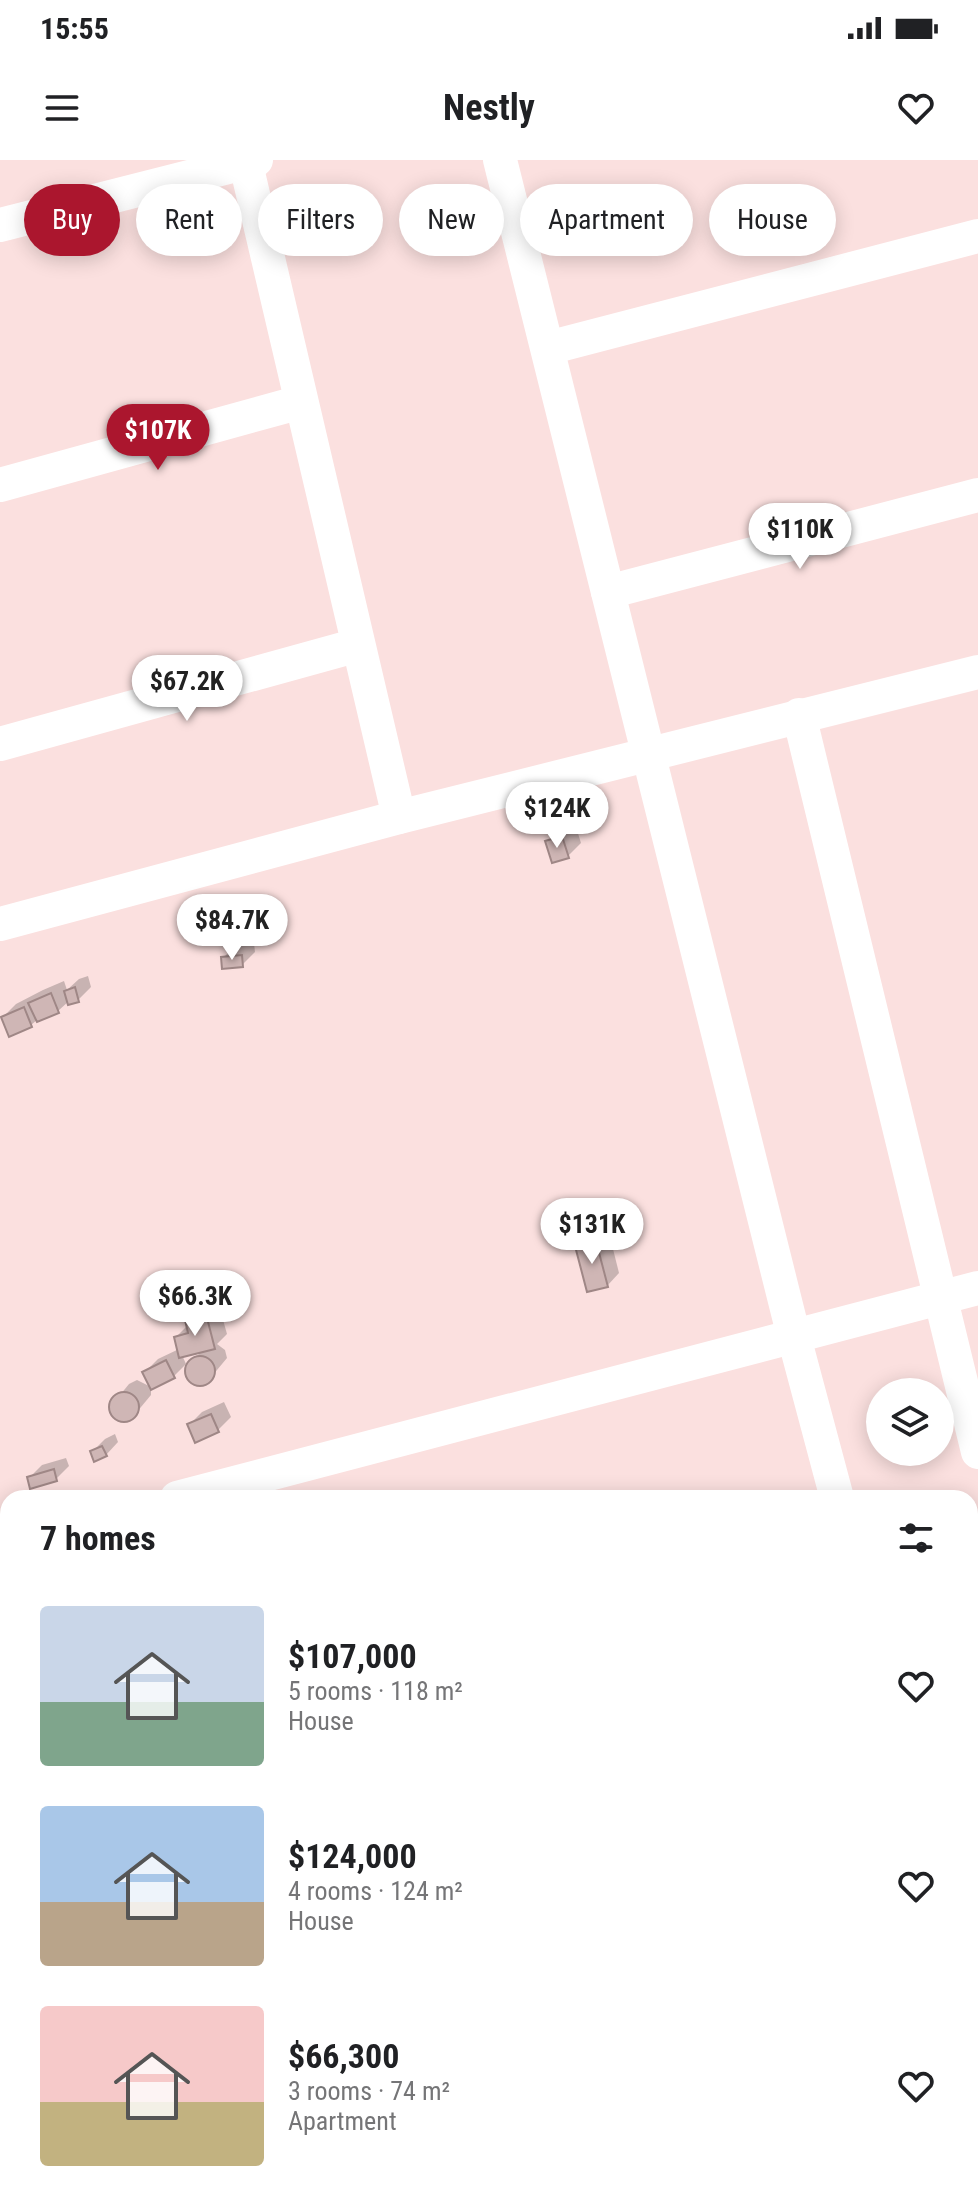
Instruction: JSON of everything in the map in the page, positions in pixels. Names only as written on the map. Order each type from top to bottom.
[{"type":"street","points":[[500,160],[835,1490]]},
{"type":"street","points":[[0,223],[249,161],[301,402],[399,817]]},
{"type":"street","points":[[548,348],[978,236]]},
{"type":"street","points":[[0,485],[301,402]]},
{"type":"street","points":[[608,592],[978,495]]},
{"type":"street","points":[[0,744],[358,645]]},
{"type":"street","points":[[0,924],[399,817],[978,672]]},
{"type":"street","points":[[799,715],[978,1452]]},
{"type":"street","points":[[242,1490],[275,1486],[794,1337],[978,1288]]},
{"type":"building","points":[[562,836],[569,858],[552,863],[545,841]]},
{"type":"building","points":[[242,955],[243,967],[222,969],[221,957]]},
{"type":"building","points":[[75,987],[79,1002],[68,1005],[64,991]]},
{"type":"building","points":[[51,993],[59,1013],[37,1022],[28,1003]]},
{"type":"building","points":[[24,1007],[32,1027],[9,1037],[1,1017]]},
{"type":"building","points":[[596,1241],[608,1287],[587,1292],[575,1246]]},
{"type":"building","points":[[206,1314],[215,1349],[179,1358],[174,1337],[188,1333],[185,1320]]},
{"type":"building","points":[[200,1356],[211,1360],[215,1371],[211,1382],[200,1386],[189,1382],[185,1371],[189,1360]]},
{"type":"building","points":[[166,1360],[175,1378],[151,1390],[142,1372]]},
{"type":"building","points":[[124,1392],[135,1396],[139,1407],[135,1418],[124,1422],[113,1418],[109,1407],[113,1396]]},
{"type":"building","points":[[211,1414],[219,1432],[195,1443],[187,1424]]},
{"type":"building","points":[[102,1446],[107,1456],[94,1462],[90,1451]]},
{"type":"building","points":[[54,1469],[57,1481],[30,1489],[27,1477]]}]
